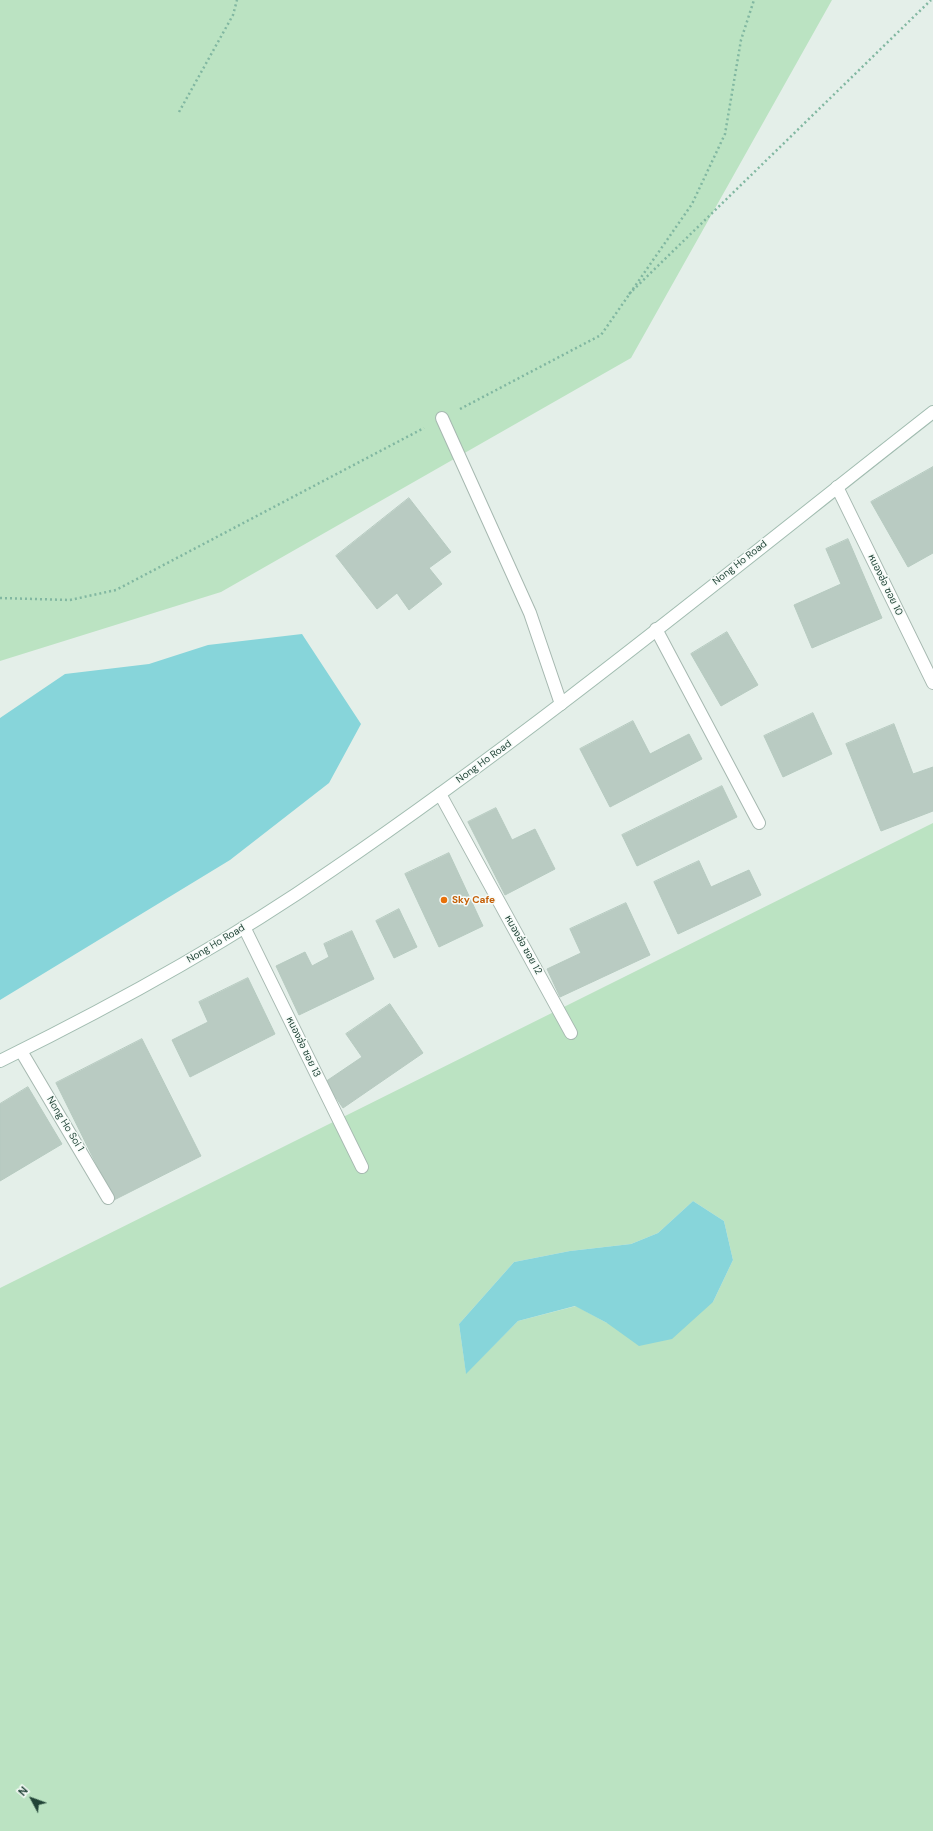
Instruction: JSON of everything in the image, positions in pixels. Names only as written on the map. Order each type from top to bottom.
[{"type":"main road","name":"Nong Ho Road","points":[[0,1062],[147,985],[244,927],[331,872],[499,752],[933,412]]},
{"type":"main road","points":[[442,418],[530,614],[561,704]]},
{"type":"main road","name":"หนองฮ่อ ซอย 10","points":[[837,487],[933,683]]},
{"type":"main road","points":[[656,629],[759,823]]},
{"type":"main road","name":"หนองฮ่อ ซอย 12","points":[[440,794],[571,1033]]},
{"type":"main road","name":"หนองฮ่อ ซอย 13","points":[[244,927],[362,1168]]},
{"type":"main road","name":"Nong Ho Soi 1","points":[[22,1051],[108,1198]]},
{"type":"path","points":[[179,112],[233,15],[237,0]]},
{"type":"path","points":[[0,598],[70,600],[116,590],[601,335],[692,204],[724,134],[741,40],[754,0]]},
{"type":"path","points":[[625,299],[931,0]]},
{"type":"green space","points":[[0,0],[832,0],[631,358],[221,592],[0,661]]},
{"type":"green space","points":[[933,823],[933,1831],[0,1831],[0,1288]],"holes":[[[693,1201],[724,1221],[733,1260],[713,1302],[607,1323],[576,1306],[518,1321],[466,1373],[459,1324],[514,1262],[570,1251],[631,1244],[658,1233]]]},
{"type":"water","points":[[302,634],[361,724],[329,783],[230,860],[0,1000],[0,718],[65,674],[149,664],[208,645]]},
{"type":"water","points":[[693,1201],[724,1221],[733,1260],[713,1302],[672,1339],[639,1346],[607,1323],[575,1306],[518,1321],[466,1374],[459,1324],[514,1262],[570,1251],[631,1244],[658,1233]]},
{"type":"building","points":[[933,467],[933,553],[908,567],[871,502]]},
{"type":"building","points":[[409,498],[451,552],[429,568],[442,584],[409,610],[397,593],[377,609],[336,556]]},
{"type":"building","points":[[848,539],[882,618],[812,648],[794,605],[841,584],[826,549]]},
{"type":"building","points":[[727,632],[758,685],[721,706],[691,654]]},
{"type":"building","points":[[813,713],[832,754],[783,777],[764,736]]},
{"type":"building","points":[[633,721],[650,754],[689,734],[702,759],[610,807],[580,749]]},
{"type":"building","points":[[894,724],[913,774],[933,767],[933,811],[881,831],[846,744]]},
{"type":"building","points":[[722,786],[737,817],[637,866],[622,835]]},
{"type":"building","points":[[496,808],[512,840],[535,829],[555,869],[505,895],[468,822]]},
{"type":"building","name":"Sky Cafe","points":[[449,853],[483,926],[439,947],[405,874]]},
{"type":"building","points":[[699,861],[711,887],[749,870],[761,895],[678,934],[654,882]]},
{"type":"building","points":[[626,903],[650,955],[560,997],[547,969],[581,953],[570,929]]},
{"type":"building","points":[[399,909],[417,947],[394,958],[376,921]]},
{"type":"building","points":[[352,931],[374,979],[299,1015],[276,966],[305,952],[312,966],[329,957],[324,944]]},
{"type":"building","points":[[248,978],[275,1034],[190,1077],[172,1040],[208,1022],[199,1002]]},
{"type":"building","points":[[390,1004],[423,1053],[343,1108],[325,1082],[362,1057],[346,1034]]},
{"type":"building","points":[[142,1039],[201,1156],[114,1200],[56,1083]]},
{"type":"building","points":[[28,1087],[62,1144],[0,1181],[0,1104]]},
{"type":"place","name":"Sky Cafe","points":[[444,900]]}]
